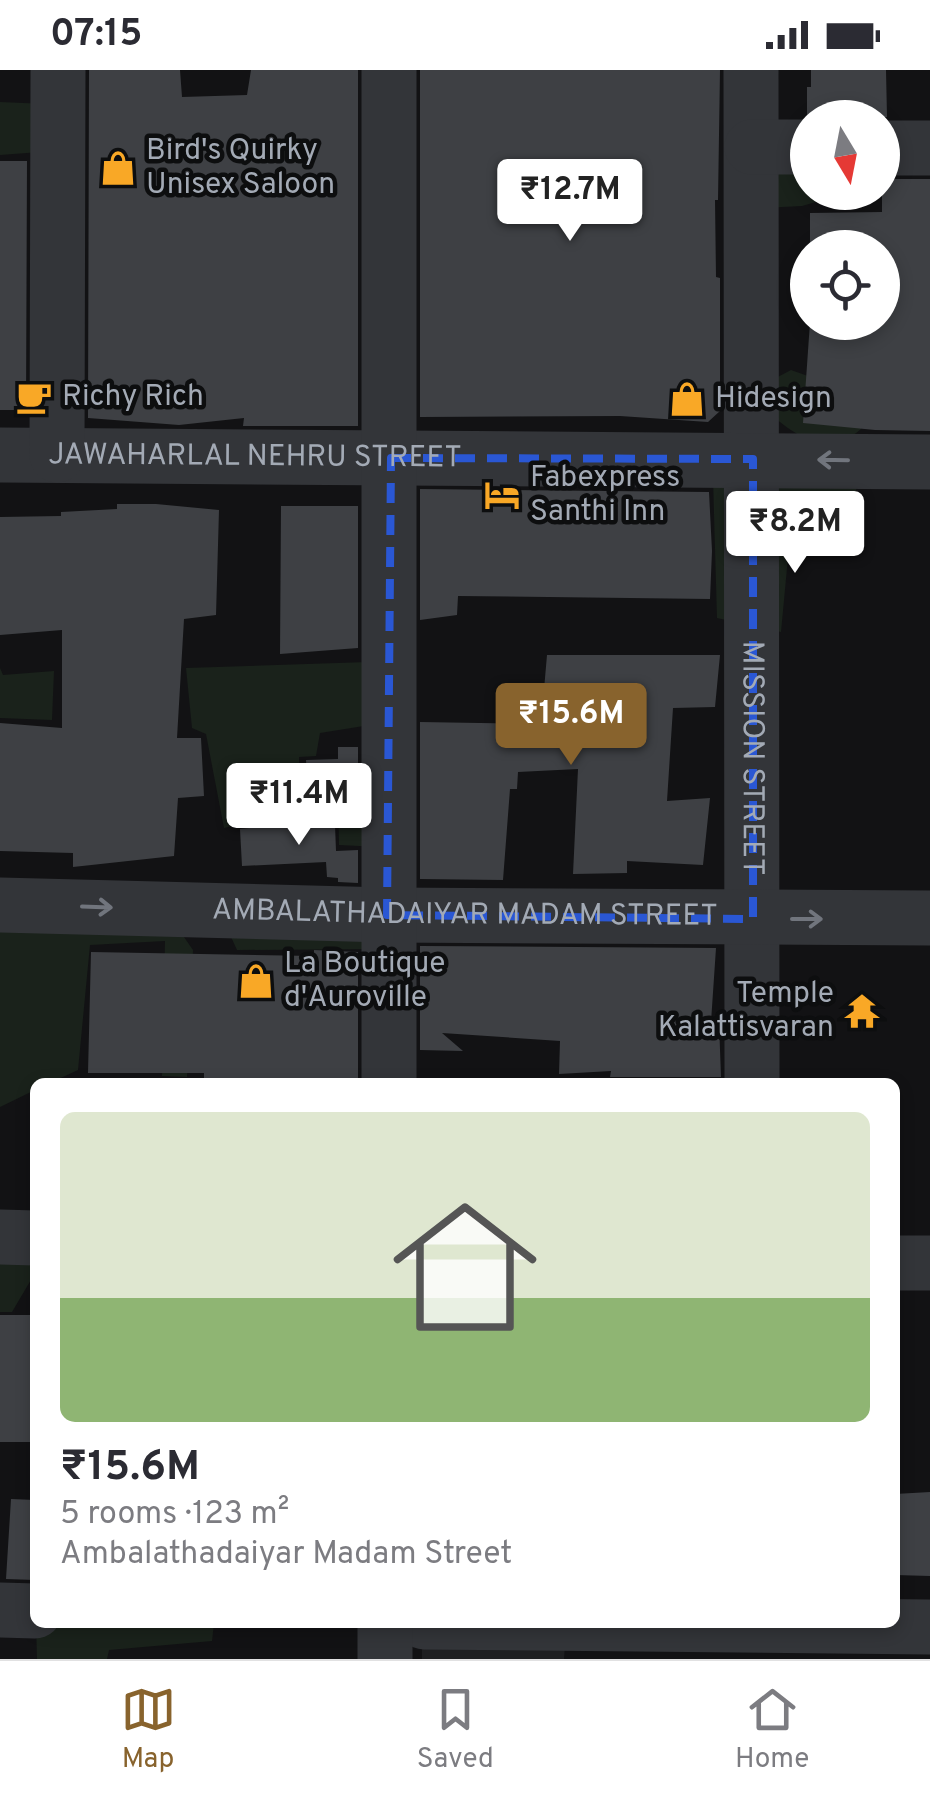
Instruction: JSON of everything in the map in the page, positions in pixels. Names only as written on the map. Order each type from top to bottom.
[{"type":"street","points":[[57,455],[58,70]]},
{"type":"street","points":[[388,1078],[390,70]]},
{"type":"street","name":"MISSION STREET","points":[[751,70],[752,1078]]},
{"type":"street","points":[[752,147],[790,147]]},
{"type":"street","points":[[900,148],[930,148]]},
{"type":"street","name":"JAWAHARLAL NEHRU STREET","points":[[0,455],[930,462]]},
{"type":"street","name":"AMBALATHADAIYAR MADAM STREET","points":[[0,905],[387,915],[930,918]]},
{"type":"street","points":[[0,1236],[30,1238]]},
{"type":"street","points":[[900,1263],[930,1263]]},
{"type":"street","points":[[0,1610],[30,1611]]},
{"type":"street","points":[[561,1628],[744,1636],[930,1627]]},
{"type":"street","points":[[385,1628],[385,1659]]},
{"type":"highlighted area","points":[[391,458],[753,459],[753,919],[387,915]]},
{"type":"shaded area","points":[[0,102],[47,104],[40,152],[0,155]]},
{"type":"shaded area","points":[[790,155],[790,207],[763,208],[765,159]]},
{"type":"shaded area","points":[[791,370],[862,400],[861,429],[849,438],[825,443],[802,437],[769,413],[772,380]]},
{"type":"shaded area","points":[[861,474],[854,497],[792,515],[781,632],[717,618],[713,478]]},
{"type":"shaded area","points":[[368,662],[370,725],[320,733],[316,756],[299,757],[299,768],[269,766],[277,816],[224,828],[206,734],[192,728],[186,668]]},
{"type":"shaded area","points":[[0,668],[3,675],[54,671],[52,720],[0,718]]},
{"type":"shaded area","points":[[384,794],[385,912],[379,888],[379,847],[339,845],[338,797]]},
{"type":"shaded area","points":[[0,910],[168,914],[193,950],[187,1077],[162,1076],[165,941],[90,945],[78,1070],[61,1078],[30,1078],[30,1092],[0,1107]]},
{"type":"shaded area","points":[[221,915],[385,919],[385,949],[237,950]]},
{"type":"shaded area","points":[[0,1241],[30,1243],[30,1281],[12,1312],[0,1312]]},
{"type":"shaded area","points":[[36,1628],[213,1628],[212,1641],[109,1650],[107,1659],[37,1659]]},
{"type":"shaded area","points":[[422,1644],[565,1645],[564,1659],[422,1659]]},
{"type":"building","points":[[89,70],[180,70],[182,97],[247,95],[251,70],[358,70],[358,426],[243,426],[244,418],[179,425],[88,418]]},
{"type":"building","points":[[420,70],[720,70],[715,200],[716,277],[720,278],[720,411],[708,422],[620,416],[420,417]]},
{"type":"building","points":[[811,70],[886,70],[887,100],[807,100],[807,87],[811,87]]},
{"type":"building","points":[[0,161],[27,161],[26,410],[0,410]]},
{"type":"building","points":[[900,179],[930,179],[930,431],[803,423],[809,340],[900,340],[900,230],[810,230],[810,213],[900,210]]},
{"type":"building","points":[[420,489],[709,492],[710,599],[458,596],[457,615],[420,620]]},
{"type":"building","points":[[117,504],[219,510],[216,615],[184,619],[177,738],[201,738],[204,796],[178,798],[174,856],[73,867],[73,853],[0,851],[0,723],[62,728],[62,630],[0,635],[0,517],[61,516],[61,512],[117,509]]},
{"type":"building","points":[[281,506],[358,506],[358,648],[280,654]]},
{"type":"building","points":[[547,655],[720,655],[715,707],[673,708],[667,801],[710,798],[703,865],[627,861],[627,873],[573,874],[578,769],[518,772],[517,789],[510,789],[503,880],[420,879],[420,722],[541,724]]},
{"type":"building","points":[[338,747],[358,747],[358,792],[308,796],[306,760],[338,759]]},
{"type":"building","points":[[283,820],[335,825],[336,851],[358,850],[358,883],[327,877],[326,862],[242,866],[240,829],[283,824]]},
{"type":"building","points":[[420,946],[716,948],[711,1022],[719,1022],[721,1077],[610,1077],[611,1071],[559,1074],[560,1041],[442,1033],[463,1051],[420,1050]]},
{"type":"building","points":[[314,950],[358,952],[358,1078],[88,1073],[91,952],[314,956]]},
{"type":"building","points":[[0,1315],[30,1315],[30,1442],[0,1442]]},
{"type":"building","points":[[930,1492],[930,1576],[900,1575],[900,1494]]},
{"type":"building","points":[[11,1499],[30,1500],[30,1580],[6,1579]]},
{"type":"place","name":"Bird's Quirky Unisex Saloon","points":[[118,168]]},
{"type":"place","name":"Richy Rich","points":[[34,397]]},
{"type":"place","name":"Hidesign","points":[[687,399]]},
{"type":"place","name":"Fabexpress Santhi Inn","points":[[502,495]]},
{"type":"place","name":"La Boutique d'Auroville","points":[[256,981]]},
{"type":"place","name":"Temple Kalattisvaran","points":[[862,1011]]}]
